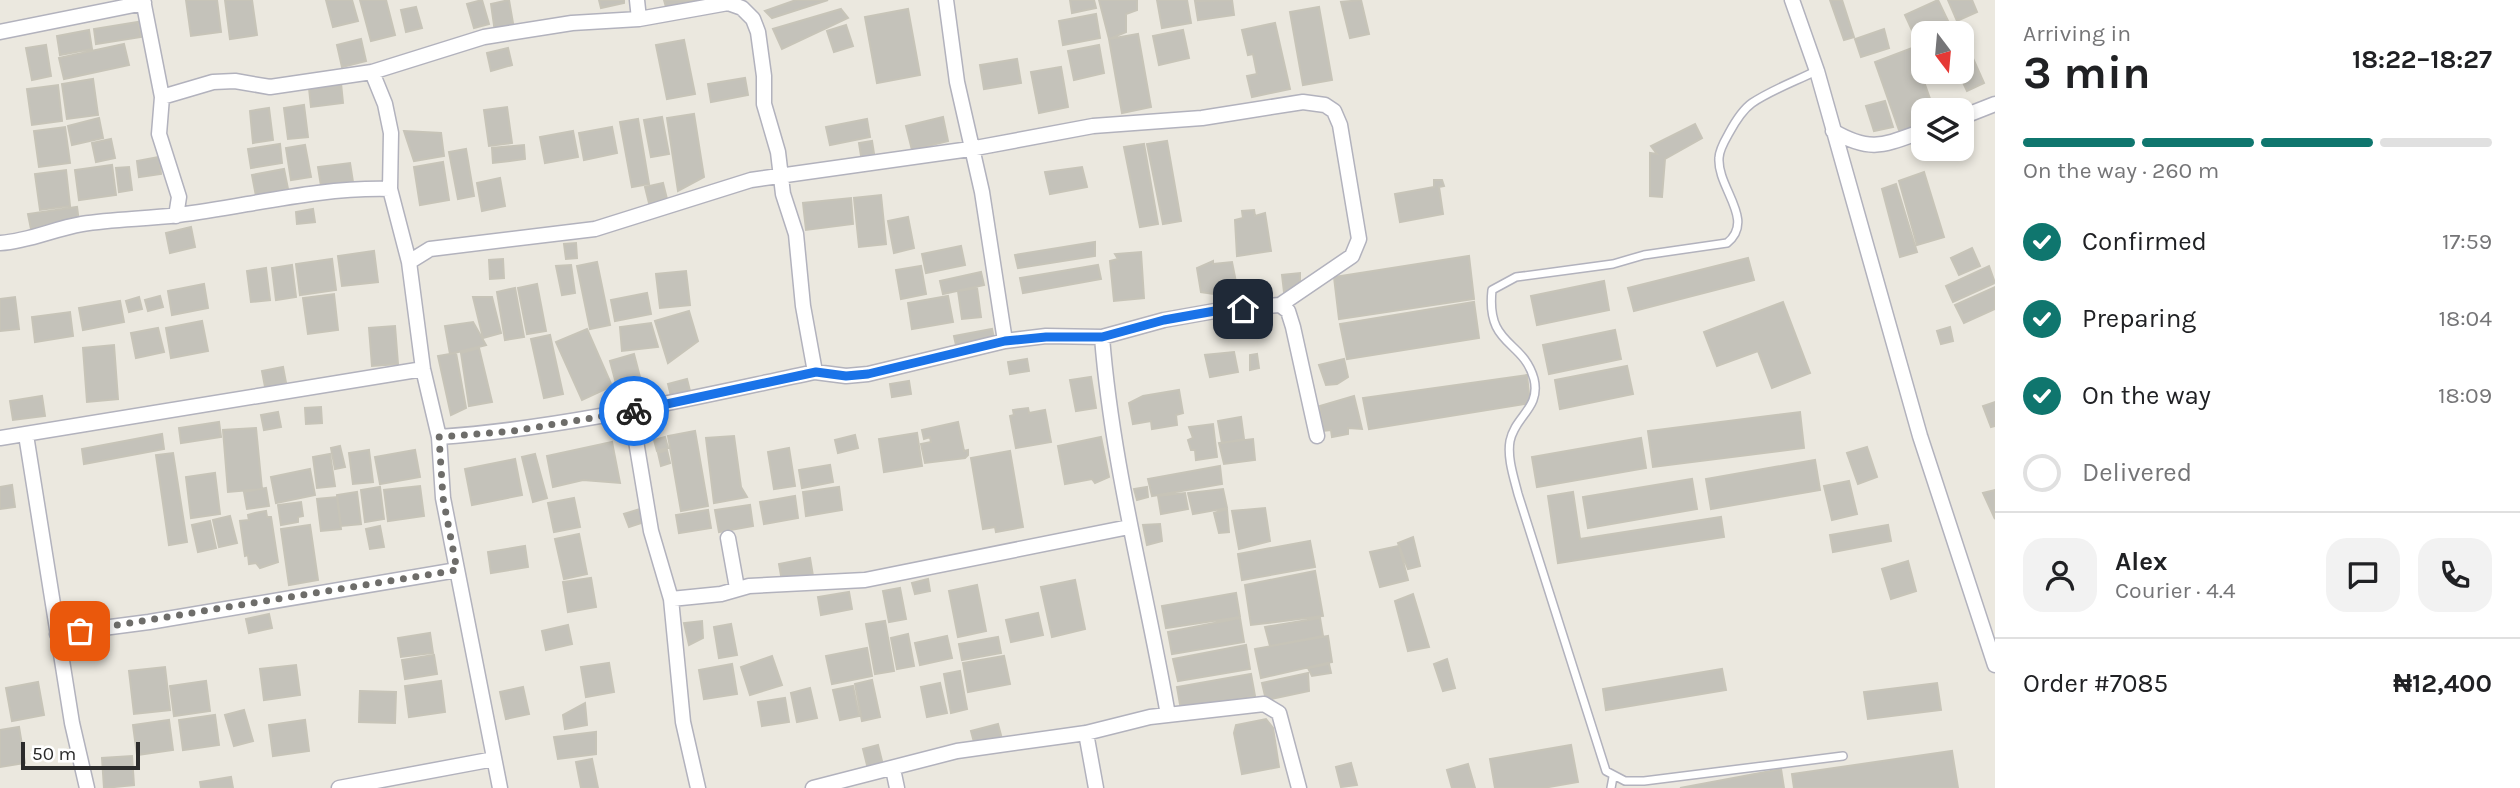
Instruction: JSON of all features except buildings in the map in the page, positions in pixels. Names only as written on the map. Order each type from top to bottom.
[{"type":"street","points":[[637,0],[639,19]]},
{"type":"street","points":[[946,0],[970,149],[982,192],[1005,341]]},
{"type":"street","points":[[1792,0],[1817,71],[1920,436],[1995,664]]},
{"type":"street","points":[[0,32],[143,1],[162,97],[159,134],[179,197],[176,216]]},
{"type":"street","points":[[162,97],[228,80],[270,87],[372,72],[484,37],[572,23],[639,19],[728,3],[742,8],[752,19],[758,32],[764,76],[764,104],[778,152],[783,194],[796,234],[803,306],[816,372]]},
{"type":"street","points":[[372,72],[385,104],[391,133],[390,189],[408,262],[423,369],[439,437],[443,498],[500,788]]},
{"type":"street","points":[[408,262],[430,249],[595,229],[721,187],[970,149],[1093,126],[1202,117],[1303,102],[1325,105],[1334,111],[1340,125],[1359,239],[1352,256],[1280,305],[1188,316],[1102,337],[1046,337],[1005,341],[868,374],[846,376],[816,372],[631,411],[513,431],[439,437]]},
{"type":"street","points":[[1974,112],[1995,104]]},
{"type":"street","points":[[1833,131],[1856,144],[1874,147],[1911,135]]},
{"type":"street","points":[[0,243],[24,242],[49,231],[82,224],[176,216],[346,188],[390,189]]},
{"type":"street","points":[[1280,305],[1288,311],[1293,327],[1317,436]]},
{"type":"street","points":[[1102,337],[1106,390],[1129,527],[1150,614],[1168,715]]},
{"type":"street","points":[[0,438],[423,369]]},
{"type":"street","points":[[631,411],[651,531],[671,599],[683,722],[698,788]]},
{"type":"street","points":[[26,435],[72,723],[87,788]]},
{"type":"street","points":[[671,599],[721,594],[737,588],[864,580],[1129,527]]},
{"type":"street","points":[[728,538],[737,588]]},
{"type":"street","points":[[57,634],[149,622],[457,570]]},
{"type":"street","points":[[813,788],[957,751],[1086,733],[1168,715],[1264,704],[1279,713],[1299,788]]},
{"type":"street","points":[[1086,733],[1096,788]]},
{"type":"street","points":[[339,788],[494,760]]},
{"type":"street","points":[[893,769],[897,788]]},
{"type":"lane","points":[[1817,71],[1752,103],[1736,120],[1725,140],[1718,157],[1721,176],[1739,227],[1736,236],[1727,243],[1503,281],[1492,290],[1491,319],[1533,377],[1536,396],[1510,441],[1509,454],[1518,494],[1595,745],[1606,771],[1625,781],[1677,779],[1843,756]]},
{"type":"lane","points":[[1611,788],[1613,777]]},
{"type":"way so far","points":[[80,631],[149,622],[457,570],[443,498],[439,437],[513,431],[634,411]]},
{"type":"route","points":[[634,411],[816,372],[846,376],[868,374],[885,371],[900,364],[1005,341],[1067,336],[1102,337],[1164,320],[1226,309],[1243,309]]}]
